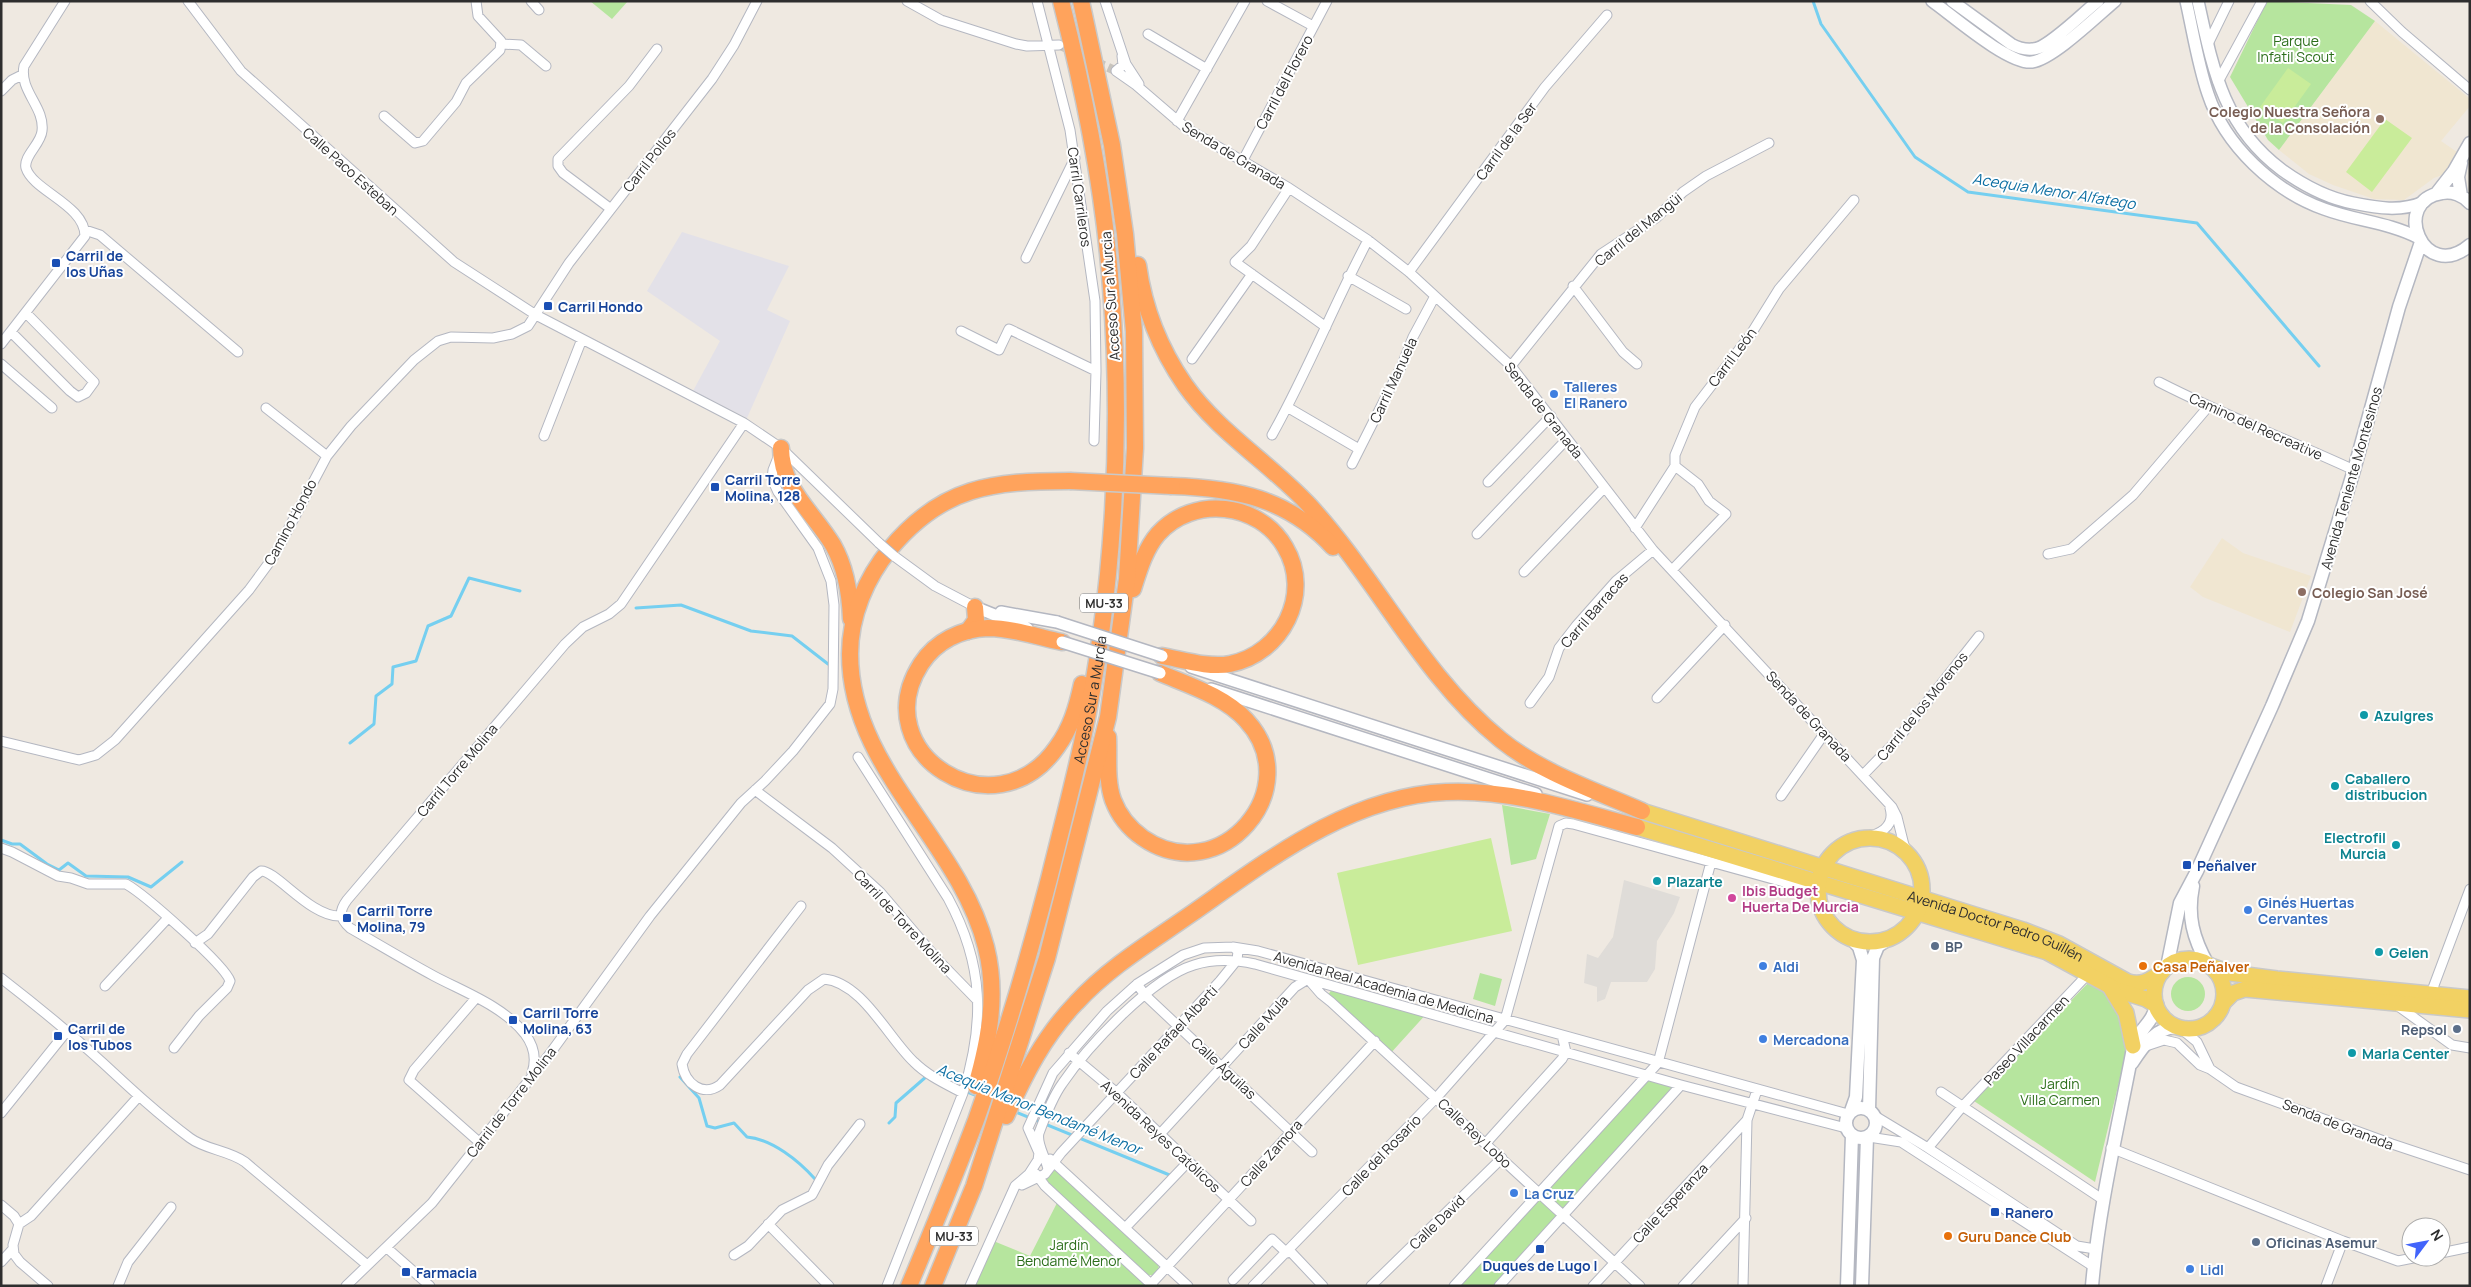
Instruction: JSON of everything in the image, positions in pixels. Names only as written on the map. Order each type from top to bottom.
[{"type":"highway","name":"Acceso Sur a Murcia","points":[[910,1286],[976,1119],[1029,954],[1083,740],[1104,606],[1114,459],[1115,383],[1112,288],[1094,152],[1061,1]]},
{"type":"highway","name":"Acceso Sur a Murcia","points":[[933,1286],[974,1186],[1047,958],[1108,718],[1122,624],[1134,496],[1134,331],[1125,234],[1112,145],[1081,1]]},
{"type":"highway","points":[[1087,28],[1113,113],[1130,203],[1145,300],[1165,352],[1197,400],[1296,492],[1323,522],[1440,678],[1502,740],[1548,769],[1639,819]]},
{"type":"highway","points":[[781,448],[781,463],[789,484],[826,535],[842,565],[849,590],[852,630],[851,680],[857,711],[864,730],[879,758],[964,892],[980,927],[990,962],[993,997],[989,1036],[949,1188]]},
{"type":"highway","points":[[852,630],[864,590],[883,557],[907,530],[931,510],[958,496],[988,486],[1023,481],[1070,481],[1222,488],[1247,494],[1282,507],[1328,541],[1394,619]]},
{"type":"highway","points":[[1122,624],[1146,553],[1157,535],[1174,521],[1194,512],[1230,509],[1250,515],[1269,528],[1285,547],[1291,559],[1296,582],[1293,606],[1280,633],[1258,654],[1229,664],[1202,664],[1162,656]]},
{"type":"highway","points":[[1062,642],[1001,629],[968,631],[938,645],[923,661],[910,691],[909,720],[920,749],[926,758],[940,771],[956,780],[975,786],[1002,785],[1028,775],[1057,748],[1068,729],[1086,670],[1110,535]]},
{"type":"highway","points":[[968,631],[976,620],[975,607]]},
{"type":"highway","points":[[1108,718],[1110,790],[1119,812],[1138,834],[1157,847],[1200,853],[1222,845],[1238,833],[1257,811],[1266,787],[1266,764],[1259,741],[1246,720],[1235,710],[1206,693],[1160,673]]},
{"type":"highway","points":[[974,1186],[1033,1058],[1076,1003],[1127,958],[1320,829],[1385,802],[1445,792],[1490,793],[1639,819]]},
{"type":"main road","points":[[2424,202],[2436,194],[2462,158],[2470,143]]},
{"type":"main road","points":[[2462,158],[2458,177],[2465,199]]},
{"type":"main road","points":[[2436,194],[2449,192],[2465,199]]},
{"type":"main road","name":"Avenida Teniente Montesinos","points":[[2164,969],[2177,912],[2287,674],[2308,621],[2354,470],[2420,240],[2415,223],[2419,208],[2424,202]]},
{"type":"main road","points":[[2420,240],[2435,253],[2442,255],[2457,254],[2470,245]]},
{"type":"main road","points":[[2410,274],[2424,260],[2435,253]]},
{"type":"main road","points":[[1639,819],[1920,904]]},
{"type":"main road","points":[[1847,1286],[1849,1113],[1856,1097],[1863,960],[1859,946],[1850,937],[1833,926],[1824,912],[1819,897],[1822,874],[1841,848],[1862,839],[1878,839],[1891,843],[1904,851],[1913,862],[1920,876],[1920,904],[1904,929],[1878,946],[1873,958],[1872,1113],[1876,1128],[1868,1137],[1862,1286]]},
{"type":"main road","name":"Avenida Teniente Montesinos","points":[[2197,872],[2190,898],[2191,925],[2196,942],[2208,964]]},
{"type":"main road","name":"Avenida Doctor Pedro Guillén","points":[[1920,904],[1983,931],[2047,952],[2125,993],[2146,999],[2156,1005]]},
{"type":"main road","name":"Avenida Doctor Pedro Guillén","points":[[1920,904],[2060,944],[2128,982],[2136,984],[2146,983],[2164,969]]},
{"type":"main road","points":[[1850,937],[1869,942],[1892,937]]},
{"type":"main road","points":[[2092,1286],[2095,1249],[2111,1148],[2131,1065],[2154,1015],[2156,1005],[2154,991],[2164,969],[2184,959],[2196,960],[2230,973],[2430,996],[2470,998]]},
{"type":"main road","points":[[2208,964],[2222,981],[2223,1003]]},
{"type":"main road","points":[[2108,984],[2126,1013],[2138,1047]]},
{"type":"main road","points":[[2138,1047],[2166,1028],[2196,1028],[2204,1026],[2216,1016],[2223,1003],[2233,992],[2245,989],[2470,1010]]},
{"type":"main road","points":[[2156,1005],[2168,1022],[2180,1028]]},
{"type":"main road","points":[[1849,1113],[1860,1108],[1872,1113]]},
{"type":"main road","points":[[1849,1132],[1859,1138],[1868,1137]]},
{"type":"street","points":[[1,344],[84,240],[85,230],[73,211],[30,174],[26,168],[26,162],[38,143],[42,126],[40,116],[24,86],[22,75],[28,57],[65,1]]},
{"type":"street","name":"Calle Paco Esteban","points":[[188,1],[241,71],[404,219],[472,276],[536,315],[744,423],[781,448],[894,556],[935,586],[975,607]]},
{"type":"street","points":[[476,1],[478,16],[502,44],[521,45],[546,66]]},
{"type":"street","points":[[531,1],[539,10]]},
{"type":"street","name":"Carril Pollos","points":[[536,315],[569,263],[712,79],[734,46],[756,1]]},
{"type":"street","points":[[907,1],[923,12],[964,29],[1027,46],[1058,45]]},
{"type":"street","name":"Carril Carrileros","points":[[1037,1],[1075,158],[1096,301],[1094,441]]},
{"type":"street","points":[[1105,1],[1122,56],[1132,75],[1156,103]]},
{"type":"street","points":[[1177,121],[1245,1]]},
{"type":"street","points":[[1267,1],[1313,26]]},
{"type":"street","name":"Carril del Florero","points":[[1242,162],[1327,1]]},
{"type":"street","points":[[1932,1],[2008,56],[2027,62],[2038,60],[2050,54],[2115,1]]},
{"type":"street","points":[[1952,1],[2020,49],[2029,49],[2044,44],[2098,1]]},
{"type":"street","points":[[2186,1],[2208,94],[2218,115],[2235,142],[2256,166],[2284,188],[2309,204],[2342,216],[2392,226],[2420,240]]},
{"type":"street","points":[[2198,1],[2218,82],[2225,102],[2248,139],[2263,156],[2300,183],[2340,200],[2376,208],[2402,209],[2424,202]]},
{"type":"street","points":[[2208,44],[2229,1]]},
{"type":"street","points":[[2218,82],[2262,1]]},
{"type":"street","points":[[2374,3],[2470,90]]},
{"type":"street","name":"Carril de la Ser","points":[[1409,272],[1546,87],[1608,15]]},
{"type":"street","points":[[1148,34],[1206,68]]},
{"type":"street","points":[[384,116],[415,143],[423,142],[456,102],[466,83],[498,53],[502,44]]},
{"type":"street","points":[[611,210],[563,173],[558,166],[558,159],[629,86],[657,49]]},
{"type":"street","name":"Senda de Granada","points":[[1122,56],[1123,65],[1116,72],[1177,121],[1242,162],[1289,188],[1368,240],[1409,272],[1511,366],[1653,550],[1725,625],[1887,801],[1895,812],[1904,845],[1913,862]]},
{"type":"street","points":[[1,91],[12,80],[22,75]]},
{"type":"street","name":"Carril del Mangüi","points":[[1511,366],[1573,286],[1601,254],[1656,218],[1684,192],[1706,176],[1769,143]]},
{"type":"street","points":[[1026,258],[1075,158]]},
{"type":"street","points":[[1289,188],[1251,246],[1235,262],[1326,327]]},
{"type":"street","name":"Carril León","points":[[1635,528],[1675,466],[1676,455],[1695,407],[1751,334],[1780,289],[1854,200]]},
{"type":"street","points":[[85,230],[100,235],[238,352]]},
{"type":"street","points":[[1272,434],[1288,407],[1348,276],[1368,240]]},
{"type":"street","points":[[1192,359],[1252,274]]},
{"type":"street","points":[[1348,276],[1406,309]]},
{"type":"street","points":[[1573,286],[1623,352],[1637,364]]},
{"type":"street","name":"Carril Manuela","points":[[1352,464],[1402,365],[1413,337],[1435,296]]},
{"type":"street","points":[[11,332],[70,391],[78,397],[86,393],[94,382],[26,313]]},
{"type":"street","name":"Camino Hondo","points":[[1,741],[79,760],[96,754],[115,740],[242,600],[268,565],[327,456],[351,426],[426,348],[438,341],[451,338],[493,338],[512,334],[528,326],[536,315]]},
{"type":"street","points":[[961,331],[998,350],[1009,329],[1096,371]]},
{"type":"street","points":[[544,436],[582,339]]},
{"type":"street","points":[[1,364],[52,408]]},
{"type":"street","name":"Camino del Recreative","points":[[2159,382],[2208,407],[2281,436],[2354,470]]},
{"type":"street","points":[[1288,407],[1359,449]]},
{"type":"street","points":[[2048,554],[2071,549],[2133,495],[2208,407]]},
{"type":"street","points":[[266,408],[327,456]]},
{"type":"street","points":[[1488,482],[1551,416]]},
{"type":"street","name":"Carril Torre Molina","points":[[341,916],[341,910],[347,900],[554,656],[583,628],[609,614],[621,604],[744,423]]},
{"type":"street","points":[[1477,534],[1567,439]]},
{"type":"street","name":"Carril de Torre Molina","points":[[346,1286],[366,1264],[387,1248],[432,1203],[546,1058],[650,916],[742,803],[817,722],[830,704],[834,689],[834,605],[831,581],[818,548],[778,492],[772,480],[773,470],[781,448]]},
{"type":"street","points":[[1672,570],[1726,514],[1709,500],[1698,484],[1675,466]]},
{"type":"street","points":[[1524,572],[1604,488]]},
{"type":"street","name":"Carril Barracas","points":[[1530,703],[1549,677],[1559,648],[1576,626],[1616,581],[1653,550]]},
{"type":"street","points":[[975,607],[1057,622],[1162,656],[1204,672],[1550,784],[1639,819]]},
{"type":"street","points":[[975,607],[1062,642],[1639,819]]},
{"type":"street","points":[[1658,698],[1725,625]]},
{"type":"street","name":"Carril de los Morenos","points":[[1863,775],[1897,740],[1979,636]]},
{"type":"street","points":[[1781,796],[1824,734]]},
{"type":"street","points":[[858,756],[920,852],[961,922],[972,953],[977,977],[978,1000],[971,1068],[963,1094],[887,1286]]},
{"type":"street","name":"Carril de Torre Molina","points":[[756,790],[832,848],[880,892],[938,960],[978,1000]]},
{"type":"street","points":[[1862,839],[1881,832],[1888,826],[1892,816],[1887,801]]},
{"type":"street","points":[[1505,1020],[1555,834],[1559,826],[1563,824],[1573,824],[1806,888],[1814,894],[1824,912]]},
{"type":"street","points":[[1,848],[58,876],[72,878],[88,884],[126,884],[167,918],[224,971],[229,978],[229,985],[199,1016],[174,1048]]},
{"type":"street","points":[[1454,1286],[1658,1063],[1711,862]]},
{"type":"street","points":[[195,943],[208,934],[253,877],[262,871],[270,872],[300,899],[330,915],[341,916],[350,928],[476,998],[513,1021],[524,1032],[538,1059],[546,1058]]},
{"type":"street","points":[[2430,996],[2470,889]]},
{"type":"street","points":[[801,906],[687,1054],[682,1064],[686,1077],[697,1088],[703,1090],[710,1091],[720,1085],[808,990],[819,981],[828,980],[849,990],[868,1007],[912,1061],[926,1073],[963,1094]]},
{"type":"street","points":[[105,986],[167,918]]},
{"type":"street","points":[[1222,946],[1217,949],[1215,955],[1233,961],[1238,951],[1233,947]]},
{"type":"street","name":"Avenida Real Academia de Medicina","points":[[1045,1166],[1030,1136],[1029,1124],[1053,1073],[1069,1053],[1106,1011],[1137,984],[1183,955],[1204,948],[1222,946],[1258,951],[1658,1063],[1849,1113]]},
{"type":"street","name":"Avenida Real Academia de Medicina","points":[[1045,1166],[1038,1141],[1040,1131],[1061,1085],[1121,1015],[1145,995],[1186,967],[1206,962],[1233,961],[1308,979],[1849,1132]]},
{"type":"street","name":"Calle Rafael Alberti","points":[[1012,1193],[1016,1184],[1045,1166],[1061,1153],[1224,977],[1233,961]]},
{"type":"street","name":"Paseo Villacarmen","points":[[1928,1148],[1962,1107],[2089,973]]},
{"type":"street","points":[[1,978],[67,1031],[139,1096],[192,1140],[233,1154],[245,1162],[366,1264]]},
{"type":"street","name":"Calle Rey Lobo","points":[[1308,979],[1320,994],[1375,1041],[1640,1286]]},
{"type":"street","name":"Calle Mula","points":[[1160,1134],[1298,984],[1308,979]]},
{"type":"street","name":"Calle Águilas","points":[[1137,984],[1145,995],[1312,1152]]},
{"type":"street","points":[[1331,1002],[1329,993],[1333,988],[1339,988]]},
{"type":"street","points":[[476,998],[414,1070],[409,1080],[479,1142]]},
{"type":"street","points":[[2393,1003],[2452,1045],[2470,1048]]},
{"type":"street","name":"Calle del Rosario","points":[[1253,1286],[1437,1098],[1505,1020]]},
{"type":"street","points":[[2180,1028],[2197,1042],[2210,1069]]},
{"type":"street","points":[[1,1113],[67,1031]]},
{"type":"street","points":[[1486,1143],[1552,1071],[1566,1052],[1562,1035]]},
{"type":"street","name":"Calle Zamora","points":[[1152,1285],[1375,1041]]},
{"type":"street","name":"Senda de Granada","points":[[2138,1047],[2157,1042],[2172,1041],[2182,1046],[2200,1065],[2210,1069],[2236,1087],[2392,1144],[2470,1170]]},
{"type":"street","points":[[531,1077],[535,1058],[534,1050]]},
{"type":"street","name":"Avenida Reyes Católicos","points":[[1069,1053],[1117,1093],[1251,1221]]},
{"type":"street","points":[[1500,1286],[1682,1085],[1678,1068]]},
{"type":"street","points":[[1744,1286],[1747,1120],[1757,1090]]},
{"type":"street","points":[[1941,1092],[2102,1199]]},
{"type":"street","points":[[1,1262],[12,1250],[19,1224],[31,1216],[139,1096]]},
{"type":"street","points":[[1872,1113],[2077,1246],[2095,1249]]},
{"type":"street","name":"Calle Esperanza","points":[[1593,1286],[1747,1120]]},
{"type":"street","points":[[734,1255],[742,1251],[782,1210],[812,1195],[828,1165],[860,1124]]},
{"type":"street","points":[[1868,1137],[1901,1142],[2094,1267]]},
{"type":"street","points":[[2111,1148],[2342,1241],[2398,1261],[2401,1260]]},
{"type":"street","name":"Calle David","points":[[1371,1286],[1502,1158]]},
{"type":"street","points":[[1125,1228],[1189,1161]]},
{"type":"street","points":[[970,1286],[1012,1193],[1045,1166]]},
{"type":"street","points":[[1045,1166],[1045,1186]]},
{"type":"street","points":[[1045,1166],[1125,1228],[1188,1286]]},
{"type":"street","points":[[1026,1183],[1038,1183],[1045,1186],[1152,1285]]},
{"type":"street","points":[[1,1205],[14,1216],[19,1224]]},
{"type":"street","points":[[118,1286],[128,1262],[171,1207]]},
{"type":"street","points":[[1683,1286],[1746,1218]]},
{"type":"street","points":[[768,1224],[829,1286]]},
{"type":"street","points":[[1232,1280],[1272,1239],[1323,1286]]},
{"type":"street","points":[[2326,1286],[2342,1241]]},
{"type":"street","points":[[2451,1251],[2470,1247]]},
{"type":"street","points":[[387,1248],[430,1286]]},
{"type":"street","points":[[12,1250],[20,1262],[48,1286]]},
{"type":"shaded area","name":"Colegio Nuestra Señora de la Consolación","points":[[2375,21],[2470,99],[2470,106],[2441,141],[2457,152],[2445,174],[2434,178],[2404,200],[2374,199],[2333,185],[2309,174],[2279,150]]},
{"type":"shaded area","points":[[682,232],[789,266],[767,310],[790,321],[747,418],[693,391],[720,341],[647,291]]},
{"type":"shaded area","points":[[2222,538],[2243,553],[2311,576],[2290,632],[2203,597],[2190,587]]},
{"type":"shaded area","points":[[1624,880],[1680,897],[1674,913],[1657,941],[1655,969],[1647,982],[1611,982],[1605,999],[1597,1002],[1597,987],[1584,983],[1587,954],[1598,958],[1613,937]]},
{"type":"green space","points":[[590,1],[628,1],[612,19]]},
{"type":"green space","name":"Parque Infatil Scout","points":[[2267,1],[2351,5],[2375,21],[2279,150],[2268,140],[2230,77]]},
{"type":"green space","points":[[2288,68],[2311,84],[2283,123],[2260,107]]},
{"type":"green space","points":[[2385,119],[2412,138],[2372,192],[2346,172]]},
{"type":"green space","points":[[1502,805],[1550,814],[1536,859],[1511,865]]},
{"type":"green space","points":[[1491,838],[1512,931],[1358,965],[1337,873]]},
{"type":"green space","points":[[1480,973],[1502,979],[1495,1006],[1473,999]]},
{"type":"green space","points":[[2188,977],[2200,982],[2205,994],[2200,1006],[2188,1011],[2176,1006],[2171,994],[2176,982]]},
{"type":"green space","name":"Jardín Villa Carmen","points":[[2089,982],[2107,995],[2113,1003],[2122,1021],[2126,1042],[2126,1053],[2095,1182],[1974,1101]]},
{"type":"green space","points":[[1332,989],[1428,1012],[1389,1055],[1328,995]]},
{"type":"green space","points":[[1647,1075],[1681,1085],[1499,1286],[1454,1286]]},
{"type":"green space","points":[[1058,1170],[1158,1262],[1159,1270],[1154,1275],[1146,1275],[1047,1182],[1047,1176],[1051,1171]]},
{"type":"green space","name":"Jardín Bendamé Menor","points":[[1059,1199],[1153,1286],[970,1286],[991,1240],[1030,1256]]},
{"type":"waterway","name":"Acequia Menor Alfatego","points":[[1813,1],[1821,24],[1915,157],[1968,192],[2197,223],[2319,366]]},
{"type":"waterway","points":[[350,743],[374,724],[376,696],[392,684],[393,667],[416,661],[428,626],[451,616],[469,578],[520,591]]},
{"type":"waterway","points":[[636,608],[681,605],[751,631],[792,636],[828,664]]},
{"type":"waterway","points":[[1,840],[12,844],[20,844],[47,864],[59,870],[68,863],[86,876],[128,877],[151,887],[182,862]]},
{"type":"waterway","name":"Acequia Menor Bendamé Menor","points":[[889,1123],[895,1117],[896,1103],[927,1076]]},
{"type":"waterway","name":"Acequia Menor Bendamé Menor","points":[[680,1077],[699,1098],[707,1126],[715,1128],[734,1123],[747,1137],[766,1142],[784,1152],[815,1179]]},
{"type":"waterway","name":"Acequia Menor Bendamé Menor","points":[[965,1091],[980,1097]]},
{"type":"waterway","name":"Acequia Menor Bendamé Menor","points":[[1013,1111],[1172,1176]]},
{"type":"tunnel","points":[[1059,45],[1116,71]]},
{"type":"place","name":"Colegio Nuestra Señora de la Consolación","points":[[2380,119]]},
{"type":"place","name":"Carril de los Uñas","points":[[56,263]]},
{"type":"place","name":"Carril Hondo","points":[[548,306]]},
{"type":"place","name":"Talleres El Ranero","points":[[1554,394]]},
{"type":"place","name":"Carril Torre Molina, 128","points":[[715,487]]},
{"type":"place","name":"Colegio San José","points":[[2302,592]]},
{"type":"place","name":"Azulgres","points":[[2364,715]]},
{"type":"place","name":"Caballero distribucion","points":[[2335,786]]},
{"type":"place","name":"Electrofil Murcia","points":[[2396,845]]},
{"type":"place","name":"Peñalver","points":[[2187,865]]},
{"type":"place","name":"Plazarte","points":[[1657,881]]},
{"type":"place","name":"Ibis Budget Huerta De Murcia","points":[[1732,898]]},
{"type":"place","name":"Ginés Huertas Cervantes","points":[[2248,910]]},
{"type":"place","name":"Carril Torre Molina, 79","points":[[347,918]]},
{"type":"place","name":"BP","points":[[1935,946]]},
{"type":"place","name":"Gelen","points":[[2379,952]]},
{"type":"place","name":"Aldi","points":[[1763,966]]},
{"type":"place","name":"Casa Peñalver","points":[[2143,966]]},
{"type":"place","name":"Carril Torre Molina, 63","points":[[513,1020]]},
{"type":"place","name":"Repsol","points":[[2457,1029]]},
{"type":"place","name":"Carril de los Tubos","points":[[58,1036]]},
{"type":"place","name":"Mercadona","points":[[1763,1039]]},
{"type":"place","name":"Marla Center","points":[[2352,1053]]},
{"type":"place","name":"La Cruz","points":[[1514,1193]]},
{"type":"place","name":"Ranero","points":[[1995,1212]]},
{"type":"place","name":"Guru Dance Club","points":[[1948,1236]]},
{"type":"place","name":"Oficinas Asemur","points":[[2256,1242]]},
{"type":"place","name":"Duques de Lugo I","points":[[1540,1249]]},
{"type":"place","name":"Lidl","points":[[2190,1269]]},
{"type":"place","name":"Farmacia","points":[[406,1272]]}]
